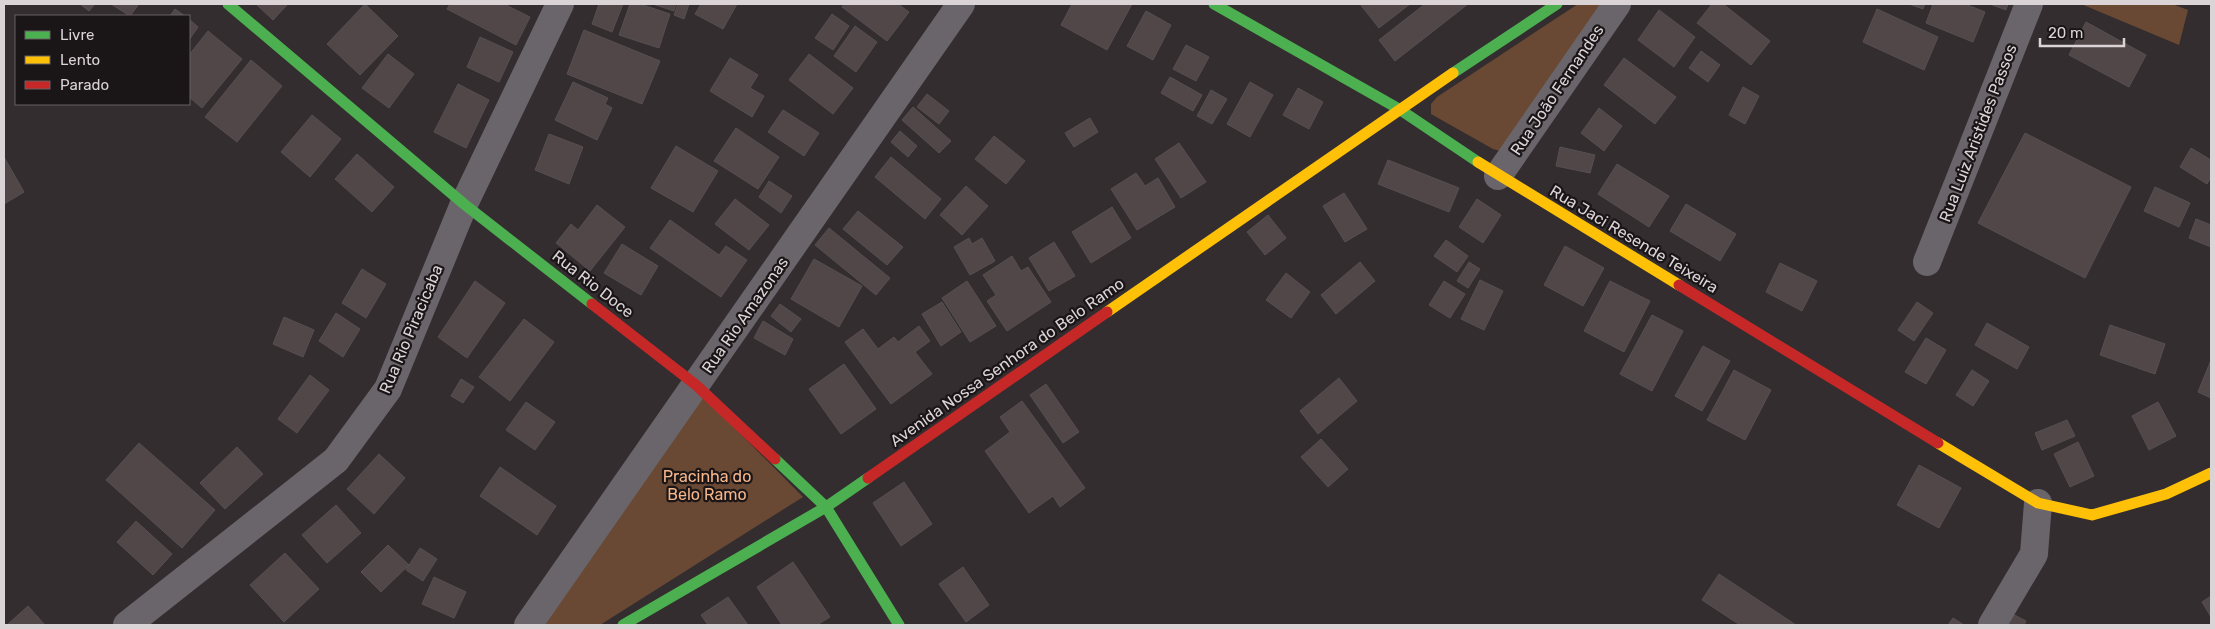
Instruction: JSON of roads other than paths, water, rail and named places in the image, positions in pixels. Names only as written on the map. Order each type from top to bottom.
[{"type":"street","name":"Rua Rio Doce","points":[[228,4],[464,204],[696,385],[826,507],[899,625]]},
{"type":"street","name":"Rua Rio Piracicaba","points":[[127,625],[336,460],[388,389],[464,204],[560,4]]},
{"type":"street","name":"Rua Rio Amazonas","points":[[528,625],[961,4]]},
{"type":"street","name":"Rua Jaci Resende Teixeira","points":[[1214,4],[1399,109],[1498,176],[2038,502],[2092,515],[2166,494],[2211,473]]},
{"type":"street","points":[[1399,109],[1557,4]]},
{"type":"street","name":"Rua João Fernandes","points":[[1498,176],[1616,4]]},
{"type":"street","name":"Rua Luiz Aristides Passos","points":[[1927,262],[2029,4]]},
{"type":"street","name":"Avenida Nossa Senhora do Belo Ramo","points":[[623,625],[826,507],[1399,109]]},
{"type":"street","points":[[1992,625],[2034,554],[2038,502]]},
{"type":"park label","name":"Pracinha do Belo Ramo","points":[[707,485]]}]
